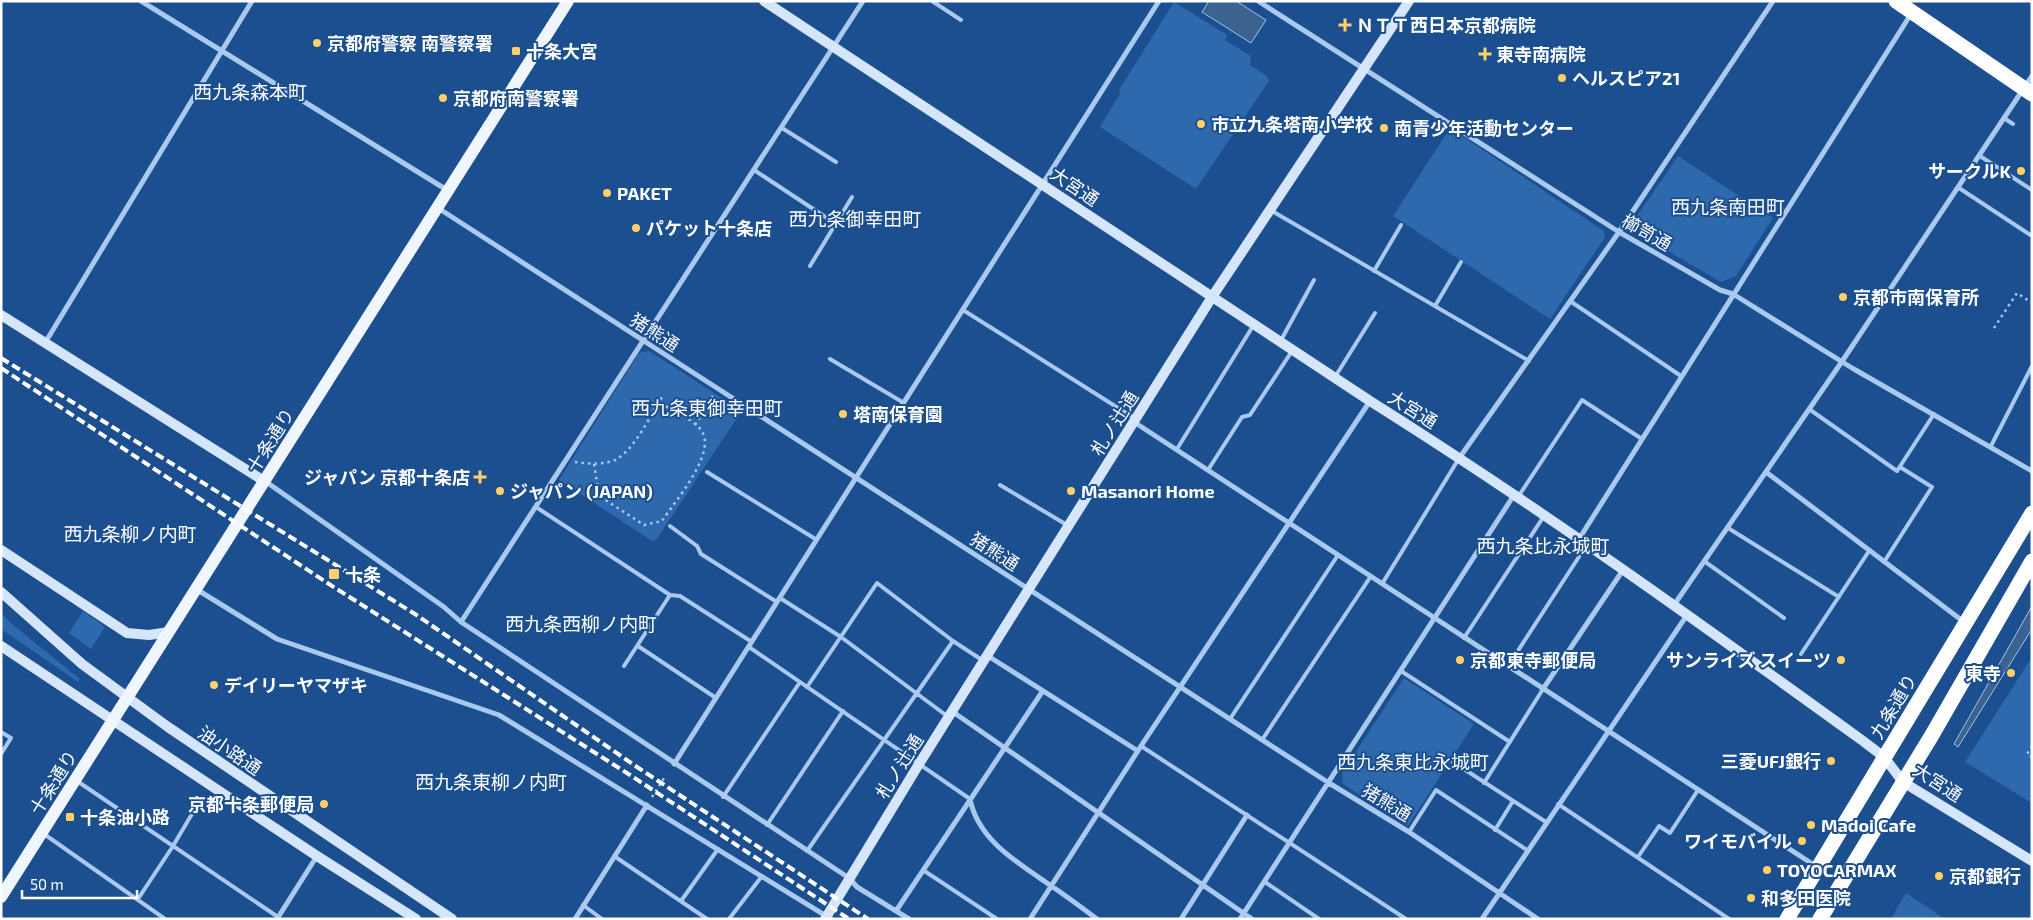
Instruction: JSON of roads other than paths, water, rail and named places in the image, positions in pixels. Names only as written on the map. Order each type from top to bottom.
[{"type":"highway","points":[[1896,1],[2029,86]]},
{"type":"highway","name":"九条通り","points":[[1788,919],[1817,867],[2032,513]]},
{"type":"highway","points":[[1820,919],[1952,702],[2032,561]]},
{"type":"main road","name":"十条通り","points":[[1,897],[568,1]]},
{"type":"street","points":[[141,1],[448,191]]},
{"type":"street","points":[[45,343],[252,1]]},
{"type":"street","name":"大宮通","points":[[764,1],[1334,378],[1460,457],[1687,614],[1884,757],[1903,782],[2032,861]]},
{"type":"street","points":[[461,622],[863,1]]},
{"type":"street","points":[[674,764],[1159,1]]},
{"type":"street","name":"櫛笥通","points":[[1258,1],[1618,232],[1720,290],[1733,294],[1844,360],[1852,368],[2032,471]]},
{"type":"street","name":"札ノ辻通","points":[[828,918],[848,878],[1070,527],[1212,297],[1409,1]]},
{"type":"street","points":[[1460,457],[1618,232],[1773,1]]},
{"type":"street","points":[[1583,542],[1642,439],[1681,376],[1912,12]]},
{"type":"street","points":[[1674,605],[1844,360],[2004,118],[2029,86]]},
{"type":"street","name":"猪熊通","points":[[438,208],[1262,740],[1409,832],[1538,919]]},
{"type":"street","points":[[1,315],[264,481],[444,607],[461,622],[848,878],[857,887],[909,919]]},
{"type":"street","points":[[1030,919],[1139,748],[1370,401]]},
{"type":"street","points":[[1135,420],[1435,619],[1817,867]]},
{"type":"street","points":[[1766,472],[1966,624]]},
{"type":"street","points":[[1242,916],[1516,496]]},
{"type":"street","points":[[1,550],[127,633],[149,635],[169,632]]},
{"type":"street","points":[[1543,688],[1623,570]]},
{"type":"street","points":[[196,589],[277,639],[499,715],[828,918]]},
{"type":"street","name":"油小路通","points":[[1,592],[82,664],[327,836],[452,919]]},
{"type":"street","points":[[1482,919],[1606,731],[1687,614]]},
{"type":"street","points":[[1,646],[114,719],[317,856],[416,919]]},
{"type":"street","points":[[986,659],[1139,748]]},
{"type":"street","points":[[896,911],[1042,692]]},
{"type":"street","points":[[951,715],[1005,748],[1098,812],[1203,885],[1242,916],[1252,919]]},
{"type":"street","points":[[970,799],[973,812],[994,842],[1011,859],[1051,885],[1097,919]]},
{"type":"street","points":[[574,919],[647,805]]},
{"type":"street","points":[[1181,919],[1247,815]]},
{"type":"street","points":[[277,918],[317,856]]},
{"type":"lane","points":[[932,1],[960,20]]},
{"type":"lane","points":[[2004,118],[2013,124]]},
{"type":"lane","points":[[782,128],[836,162]]},
{"type":"lane","points":[[1980,156],[2032,190]]},
{"type":"lane","points":[[754,170],[836,224]]},
{"type":"lane","points":[[1958,188],[2032,236]]},
{"type":"lane","points":[[810,266],[852,197]]},
{"type":"lane","points":[[1270,209],[1529,361]]},
{"type":"lane","points":[[1374,271],[1401,226]]},
{"type":"lane","points":[[1435,306],[1461,262]]},
{"type":"lane","points":[[1280,342],[1314,280]]},
{"type":"lane","points":[[1570,301],[1681,376]]},
{"type":"lane","points":[[963,310],[1135,420]]},
{"type":"lane","points":[[1334,378],[1375,313]]},
{"type":"lane","points":[[1177,449],[1254,325]]},
{"type":"lane","points":[[1208,470],[1242,416],[1250,415],[1293,350]]},
{"type":"lane","points":[[830,359],[904,403]]},
{"type":"lane","points":[[1991,446],[2032,366]]},
{"type":"lane","points":[[1516,496],[1582,400],[1642,439]]},
{"type":"lane","points":[[1810,409],[1897,471],[1934,414]]},
{"type":"lane","points":[[1382,584],[1460,457]]},
{"type":"lane","points":[[1884,562],[1932,487],[1900,467]]},
{"type":"lane","points":[[707,472],[817,540]]},
{"type":"lane","points":[[1000,485],[1070,527]]},
{"type":"lane","points":[[536,507],[670,595],[680,596],[750,644],[806,687],[970,799]]},
{"type":"lane","points":[[1464,638],[1544,515]]},
{"type":"lane","points":[[670,526],[697,546],[701,554],[841,637],[918,694],[951,715]]},
{"type":"lane","points":[[1728,528],[1838,597]]},
{"type":"lane","points":[[1508,666],[1583,542]]},
{"type":"lane","points":[[1801,654],[1869,551]]},
{"type":"lane","points":[[1230,719],[1338,555]]},
{"type":"lane","points":[[1704,562],[1784,618]]},
{"type":"lane","points":[[1262,740],[1370,576]]},
{"type":"lane","points":[[806,687],[877,583],[953,641],[986,659]]},
{"type":"lane","points":[[624,666],[670,595]]},
{"type":"lane","points":[[807,851],[918,694],[953,641]]},
{"type":"lane","points":[[638,646],[716,698]]},
{"type":"lane","points":[[1401,671],[1510,742]]},
{"type":"lane","points":[[723,797],[800,682]]},
{"type":"lane","points":[[1484,783],[1543,688]]},
{"type":"lane","points":[[767,825],[843,712]]},
{"type":"lane","points":[[1,732],[11,738],[1,754]]},
{"type":"lane","points":[[1139,748],[1247,815],[1406,919]]},
{"type":"lane","points":[[1453,762],[1546,822]]},
{"type":"lane","points":[[75,780],[277,918]]},
{"type":"lane","points":[[1409,832],[1436,790],[1527,850]]},
{"type":"lane","points":[[1638,857],[1659,826],[1670,833],[1698,790]]},
{"type":"lane","points":[[1495,830],[1513,801]]},
{"type":"lane","points":[[138,899],[199,802]]},
{"type":"lane","points":[[1558,804],[1728,919]]},
{"type":"lane","points":[[42,833],[165,919]]},
{"type":"lane","points":[[681,901],[718,849]]},
{"type":"lane","points":[[614,856],[707,919]]},
{"type":"lane","points":[[923,870],[997,919]]},
{"type":"lane","points":[[729,919],[762,876]]},
{"type":"lane","points":[[1265,882],[1320,919]]},
{"type":"lane","points":[[583,905],[602,919]]},
{"type":"railway","points":[[1,358],[415,614],[637,767],[868,919]]},
{"type":"railway","points":[[1,368],[329,584],[630,775],[849,919]]},
{"type":"place","name":"ＮＴＴ西日本京都病院","points":[[1345,25]]},
{"type":"place","name":"京都府警察 南警察署","points":[[317,43]]},
{"type":"place","name":"十条大宮","points":[[516,51]]},
{"type":"place","name":"東寺南病院","points":[[1485,54]]},
{"type":"place","name":"ヘルスピア21","points":[[1562,78]]},
{"type":"place","name":"京都府南警察署","points":[[443,98]]},
{"type":"place","name":"市立九条塔南小学校","points":[[1201,124]]},
{"type":"place","name":"南青少年活動センター","points":[[1384,128]]},
{"type":"place","name":"サークルK","points":[[2021,171]]},
{"type":"place","name":"PAKET","points":[[607,193]]},
{"type":"place","name":"パケット十条店","points":[[636,228]]},
{"type":"place","name":"京都市南保育所","points":[[1843,297]]},
{"type":"place","name":"塔南保育園","points":[[843,414]]},
{"type":"place","name":"ジャパン 京都十条店","points":[[480,477]]},
{"type":"place","name":"ジャパン (JAPAN)","points":[[500,491]]},
{"type":"place","name":"Masanori Home","points":[[1071,491]]},
{"type":"place","name":"十条","points":[[334,574]]},
{"type":"place","name":"京都東寺郵便局","points":[[1460,660]]},
{"type":"place","name":"サンライズ スイーツ","points":[[1841,660]]},
{"type":"place","name":"東寺","points":[[2011,673]]},
{"type":"place","name":"デイリーヤマザキ","points":[[214,685]]},
{"type":"place","name":"三菱UFJ銀行","points":[[1831,761]]},
{"type":"place","name":"京都十条郵便局","points":[[324,804]]},
{"type":"place","name":"十条油小路","points":[[70,817]]},
{"type":"place","name":"Madoi Cafe","points":[[1811,825]]},
{"type":"place","name":"ワイモバイル","points":[[1802,841]]},
{"type":"place","name":"TOYOCARMAX","points":[[1767,870]]},
{"type":"place","name":"京都銀行","points":[[1939,876]]},
{"type":"place","name":"和多田医院","points":[[1751,898]]},
{"type":"district","name":"西九条森本町","points":[[250,91]]},
{"type":"district","name":"西九条南田町","points":[[1728,206]]},
{"type":"district","name":"西九条御幸田町","points":[[855,218]]},
{"type":"district","name":"西九条東御幸田町","points":[[707,407]]},
{"type":"district","name":"西九条柳ノ内町","points":[[130,533]]},
{"type":"district","name":"西九条比永城町","points":[[1543,545]]},
{"type":"district","name":"西九条西柳ノ内町","points":[[581,623]]},
{"type":"district","name":"西九条東比永城町","points":[[1413,761]]},
{"type":"district","name":"西九条東柳ノ内町","points":[[491,781]]}]
